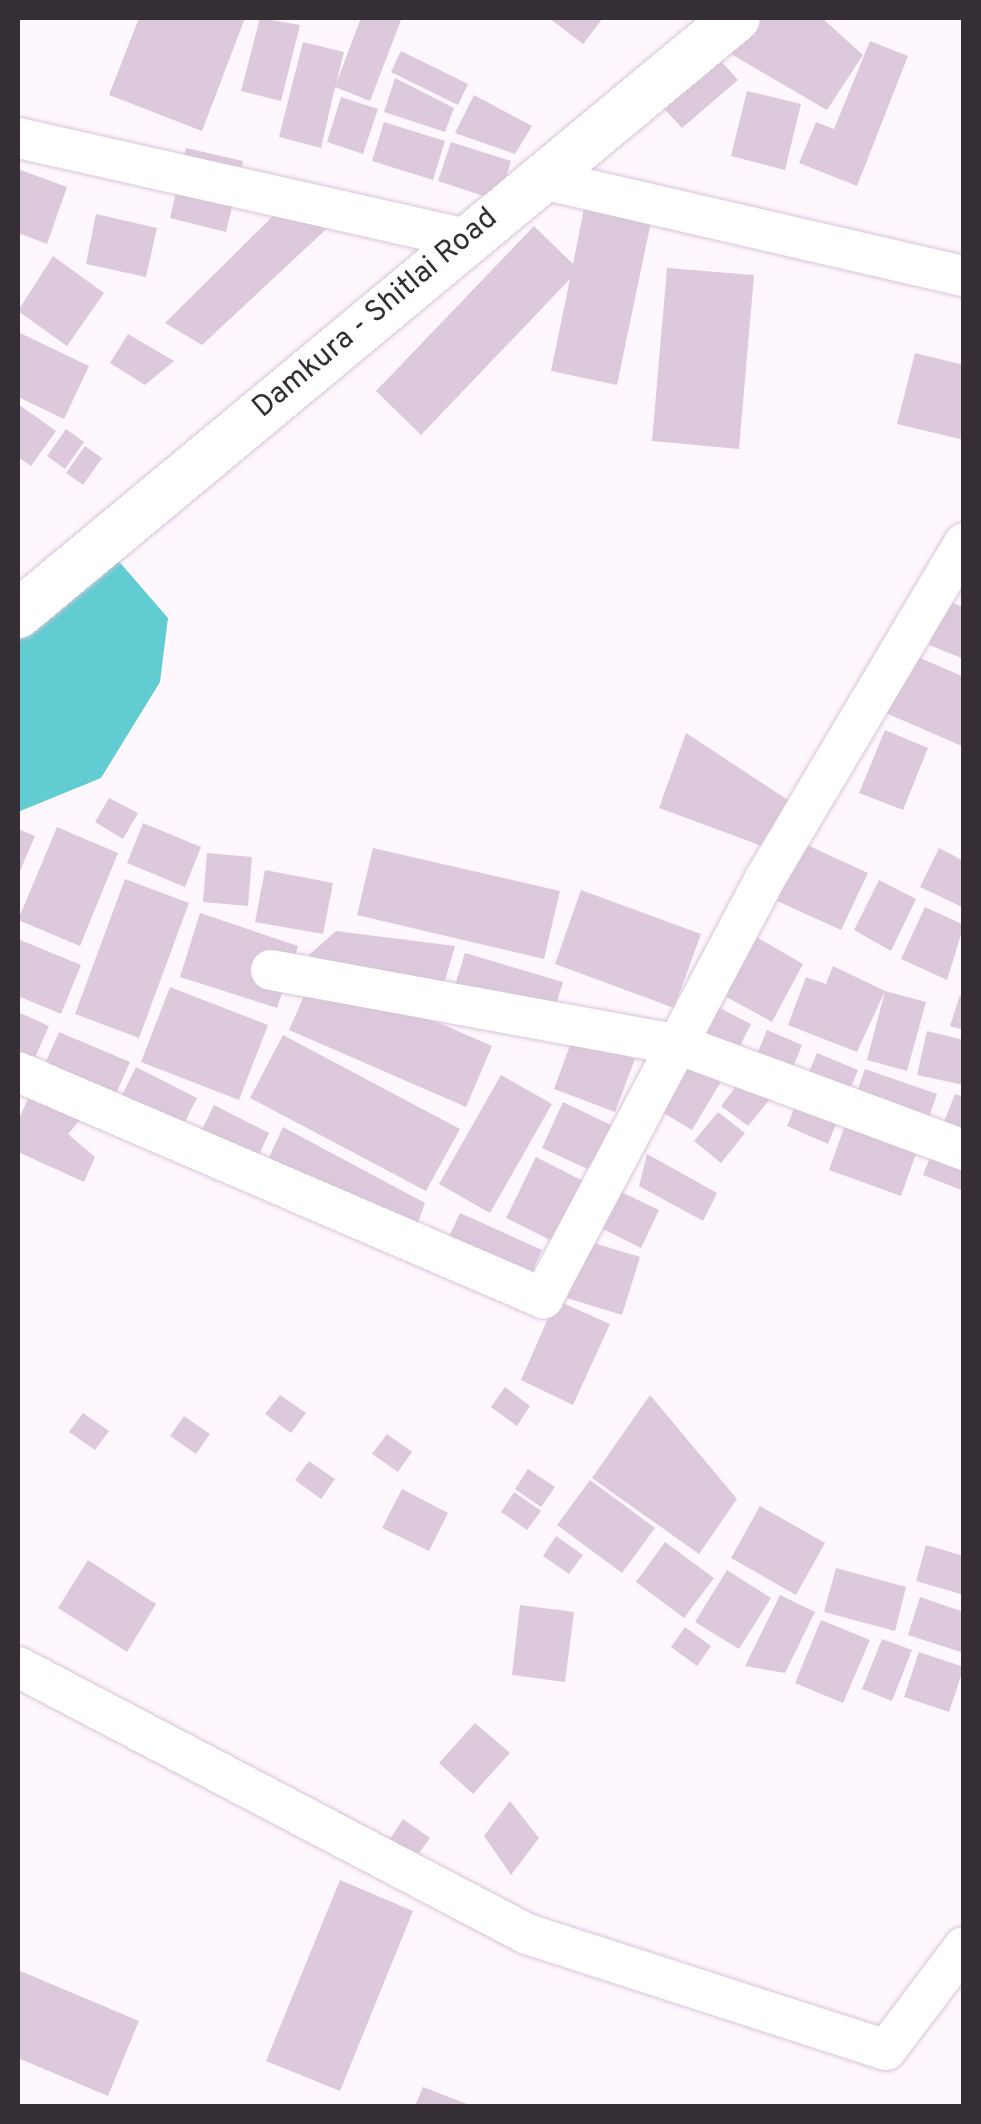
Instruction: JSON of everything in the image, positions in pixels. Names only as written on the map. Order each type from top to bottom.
[{"type":"street","name":"Damkura - Shitlai Road","points":[[18,614],[538,178],[736,18]]},
{"type":"street","points":[[18,138],[465,239]]},
{"type":"street","points":[[538,178],[964,276]]},
{"type":"street","points":[[18,1072],[544,1298],[763,882],[964,543]]},
{"type":"street","points":[[272,970],[680,1045],[964,1150]]},
{"type":"street","points":[[18,1667],[527,1934],[886,2050],[964,1946]]},
{"type":"water","points":[[116,558],[168,618],[160,682],[101,778],[18,812],[18,639]]},
{"type":"building","points":[[139,18],[245,18],[202,131],[109,95]]},
{"type":"building","points":[[260,18],[300,25],[281,101],[241,91]]},
{"type":"building","points":[[361,18],[401,20],[370,101],[335,87],[321,148],[279,137],[303,42],[344,52],[336,84]]},
{"type":"building","points":[[549,18],[603,18],[583,44]]},
{"type":"building","points":[[759,18],[822,18],[863,55],[827,110],[724,50]]},
{"type":"building","points":[[870,41],[908,56],[857,186],[799,163],[816,122],[834,129]]},
{"type":"building","points":[[401,51],[468,84],[458,105],[391,72]]},
{"type":"building","points":[[713,52],[738,80],[682,128],[657,101]]},
{"type":"building","points":[[395,78],[454,108],[445,132],[384,112]]},
{"type":"building","points":[[747,91],[801,104],[785,170],[731,156]]},
{"type":"building","points":[[474,95],[532,126],[515,154],[455,133]]},
{"type":"building","points":[[341,97],[378,109],[363,154],[327,142]]},
{"type":"building","points":[[384,122],[445,141],[433,180],[372,161]]},
{"type":"building","points":[[451,142],[511,161],[499,201],[438,181]]},
{"type":"building","points":[[186,148],[243,161],[226,232],[170,218]]},
{"type":"building","points":[[18,169],[67,187],[47,244],[18,233]]},
{"type":"building","points":[[585,203],[652,217],[617,385],[551,371],[570,279],[421,435],[376,391],[534,226],[573,264]]},
{"type":"building","points":[[280,209],[335,221],[202,345],[165,323]]},
{"type":"building","points":[[96,214],[157,228],[146,277],[86,264]]},
{"type":"building","points":[[53,256],[104,293],[67,346],[18,311]]},
{"type":"building","points":[[667,268],[754,275],[739,449],[652,441]]},
{"type":"building","points":[[18,332],[89,366],[64,419],[18,397]]},
{"type":"building","points":[[128,334],[174,361],[145,385],[110,363]]},
{"type":"building","points":[[915,353],[964,365],[964,440],[897,424]]},
{"type":"building","points":[[18,404],[56,431],[31,466],[18,457]]},
{"type":"building","points":[[66,429],[84,442],[65,469],[47,456]]},
{"type":"building","points":[[85,446],[102,458],[83,485],[66,473]]},
{"type":"building","points":[[947,601],[964,607],[964,659],[929,645]]},
{"type":"building","points":[[911,654],[964,677],[964,747],[886,713]]},
{"type":"building","points":[[885,730],[928,748],[903,810],[859,793]]},
{"type":"building","points":[[686,733],[791,802],[762,846],[659,808]]},
{"type":"building","points":[[109,798],[138,813],[123,839],[95,822]]},
{"type":"building","points":[[143,823],[201,847],[185,887],[127,863]]},
{"type":"building","points":[[57,827],[118,853],[80,946],[18,920]]},
{"type":"building","points":[[18,829],[35,836],[20,871],[18,870]]},
{"type":"building","points":[[803,843],[868,873],[841,930],[777,901]]},
{"type":"building","points":[[373,848],[560,891],[544,959],[357,915]]},
{"type":"building","points":[[939,848],[964,861],[964,908],[920,887]]},
{"type":"building","points":[[207,853],[252,857],[248,906],[203,902]]},
{"type":"building","points":[[265,870],[333,883],[323,934],[255,922]]},
{"type":"building","points":[[125,879],[189,903],[139,1038],[75,1014]]},
{"type":"building","points":[[879,880],[916,899],[891,951],[854,930]]},
{"type":"building","points":[[581,890],[701,934],[674,1008],[555,964]]},
{"type":"building","points":[[925,907],[964,925],[947,980],[901,959]]},
{"type":"building","points":[[200,913],[298,946],[277,1008],[180,977]]},
{"type":"building","points":[[336,931],[455,946],[439,1001],[309,955]]},
{"type":"building","points":[[753,935],[803,964],[772,1022],[721,994]]},
{"type":"building","points":[[18,939],[81,965],[61,1014],[18,996]]},
{"type":"building","points":[[465,953],[563,982],[548,1031],[450,1002]]},
{"type":"building","points":[[833,966],[885,991],[857,1052],[788,1025],[806,977],[826,984]]},
{"type":"building","points":[[316,969],[492,1046],[466,1107],[289,1030]]},
{"type":"building","points":[[170,987],[268,1025],[239,1100],[141,1062]]},
{"type":"building","points":[[885,991],[926,1002],[907,1071],[867,1060]]},
{"type":"building","points":[[960,995],[964,996],[964,1030],[950,1026]]},
{"type":"building","points":[[710,1003],[751,1024],[728,1070],[687,1049]]},
{"type":"building","points":[[18,1012],[49,1026],[33,1062],[18,1055]]},
{"type":"building","points":[[767,1030],[802,1045],[791,1072],[756,1057]]},
{"type":"building","points":[[927,1031],[964,1040],[964,1085],[917,1075]]},
{"type":"building","points":[[59,1032],[130,1062],[114,1098],[44,1066]]},
{"type":"building","points":[[283,1035],[460,1129],[426,1191],[250,1098]]},
{"type":"building","points":[[573,1037],[635,1059],[615,1112],[554,1089]]},
{"type":"building","points":[[817,1053],[858,1070],[828,1144],[787,1126]]},
{"type":"building","points":[[688,1059],[722,1080],[692,1130],[657,1109]]},
{"type":"building","points":[[136,1067],[197,1098],[173,1145],[112,1115]]},
{"type":"building","points":[[865,1069],[937,1094],[901,1196],[829,1170]]},
{"type":"building","points":[[501,1075],[552,1104],[490,1213],[439,1184]]},
{"type":"building","points":[[744,1076],[771,1098],[748,1126],[721,1106]]},
{"type":"building","points":[[33,1087],[87,1112],[68,1134],[95,1157],[84,1182],[18,1152],[18,1121]]},
{"type":"building","points":[[955,1094],[964,1097],[964,1191],[923,1175]]},
{"type":"building","points":[[563,1102],[615,1127],[594,1172],[542,1148]]},
{"type":"building","points":[[214,1105],[269,1133],[244,1187],[187,1160]]},
{"type":"building","points":[[718,1112],[745,1133],[721,1163],[694,1141]]},
{"type":"building","points":[[283,1127],[425,1203],[411,1242],[265,1166]]},
{"type":"building","points":[[647,1154],[717,1193],[703,1221],[639,1186]]},
{"type":"building","points":[[536,1157],[589,1184],[560,1245],[506,1218]]},
{"type":"building","points":[[619,1191],[659,1210],[641,1248],[601,1228]]},
{"type":"building","points":[[460,1213],[542,1250],[523,1292],[441,1254]]},
{"type":"building","points":[[584,1240],[640,1257],[622,1315],[567,1298]]},
{"type":"building","points":[[556,1300],[610,1324],[573,1405],[521,1380]]},
{"type":"building","points":[[505,1387],[530,1406],[517,1426],[491,1407]]},
{"type":"building","points":[[280,1395],[306,1413],[291,1433],[265,1414]]},
{"type":"building","points":[[650,1395],[737,1499],[699,1554],[592,1478]]},
{"type":"building","points":[[83,1413],[109,1431],[95,1450],[69,1432]]},
{"type":"building","points":[[184,1416],[210,1434],[196,1454],[170,1436]]},
{"type":"building","points":[[387,1434],[412,1452],[398,1472],[372,1454]]},
{"type":"building","points":[[309,1461],[335,1479],[321,1499],[295,1480]]},
{"type":"building","points":[[528,1469],[555,1487],[541,1507],[515,1489]]},
{"type":"building","points":[[590,1480],[655,1528],[622,1573],[557,1525]]},
{"type":"building","points":[[402,1489],[448,1513],[429,1551],[382,1528]]},
{"type":"building","points":[[514,1492],[541,1511],[527,1530],[501,1512]]},
{"type":"building","points":[[760,1506],[825,1543],[796,1595],[731,1558]]},
{"type":"building","points":[[556,1536],[583,1555],[569,1574],[543,1556]]},
{"type":"building","points":[[665,1542],[714,1578],[684,1618],[636,1582]]},
{"type":"building","points":[[926,1545],[964,1556],[964,1595],[916,1581]]},
{"type":"building","points":[[88,1560],[156,1604],[127,1652],[58,1608]]},
{"type":"building","points":[[836,1568],[906,1587],[895,1631],[824,1612]]},
{"type":"building","points":[[727,1570],[771,1598],[739,1649],[695,1622]]},
{"type":"building","points":[[780,1595],[815,1612],[785,1673],[745,1666]]},
{"type":"building","points":[[920,1597],[964,1612],[964,1653],[908,1635]]},
{"type":"building","points":[[520,1605],[574,1612],[565,1682],[512,1675]]},
{"type":"building","points":[[821,1620],[870,1640],[843,1703],[795,1683]]},
{"type":"building","points":[[685,1627],[711,1646],[697,1666],[671,1647]]},
{"type":"building","points":[[882,1639],[912,1650],[892,1701],[862,1689]]},
{"type":"building","points":[[919,1652],[964,1667],[949,1712],[904,1697]]},
{"type":"building","points":[[475,1723],[510,1753],[473,1794],[439,1763]]},
{"type":"building","points":[[510,1801],[539,1838],[511,1875],[484,1836]]},
{"type":"building","points":[[403,1819],[430,1838],[416,1857],[390,1839]]},
{"type":"building","points":[[340,1880],[413,1911],[340,2091],[266,2061]]},
{"type":"building","points":[[18,1970],[139,2021],[108,2096],[18,2058]]},
{"type":"building","points":[[423,2087],[472,2106],[415,2106]]}]
